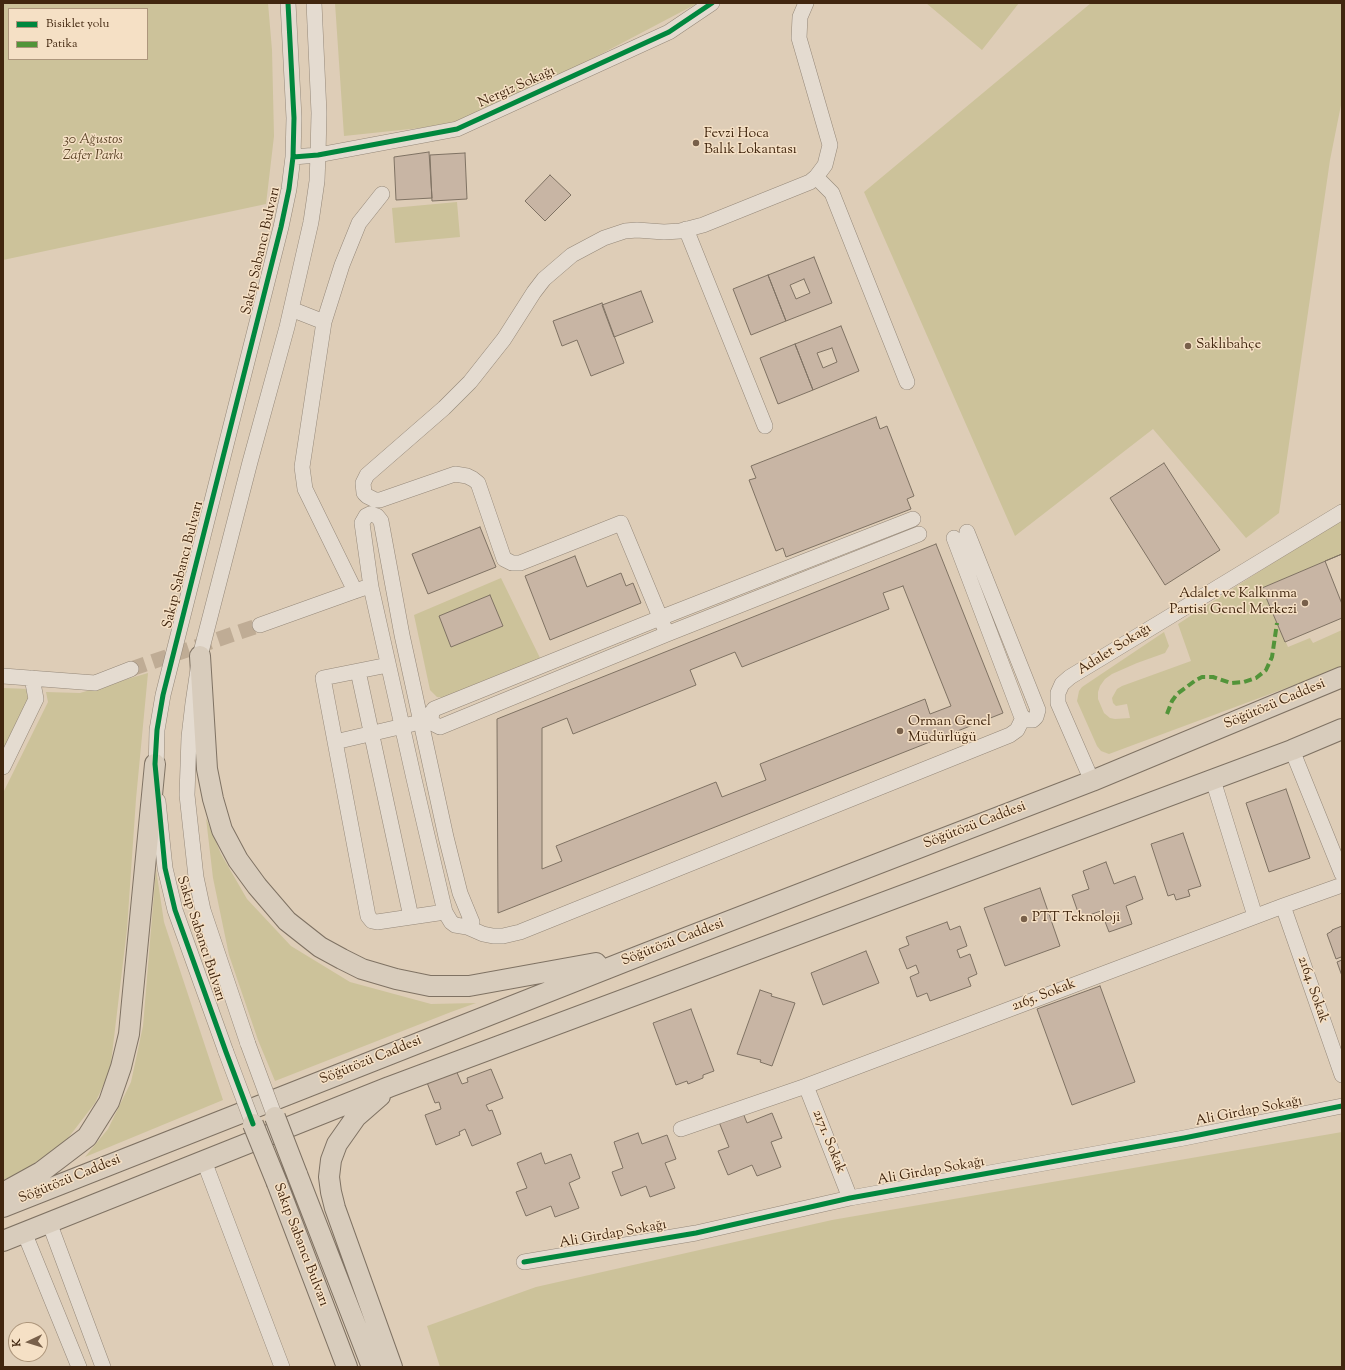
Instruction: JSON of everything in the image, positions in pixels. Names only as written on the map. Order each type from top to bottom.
[{"type":"main road","points":[[200,656],[207,769],[213,799],[222,830],[238,860],[257,886],[287,921],[320,947],[362,969],[396,979],[430,986],[469,986],[644,954]]},
{"type":"main road","name":"Söğütözü Caddesi","points":[[3,1207],[644,954],[1092,781],[1342,677]]},
{"type":"main road","points":[[3,1241],[389,1087],[1213,780],[1342,729]]},
{"type":"main road","points":[[3,1193],[41,1172],[87,1137],[109,1102],[122,1067],[132,1009],[155,764]]},
{"type":"main road","points":[[389,1087],[356,1117],[347,1129],[331,1160],[329,1177],[330,1192],[335,1208],[392,1367]]},
{"type":"main road","name":"Sakıp Sabancı Bulvarı","points":[[275,1116],[372,1367]]},
{"type":"main road","name":"Sakıp Sabancı Bulvarı","points":[[253,1124],[347,1367]]},
{"type":"street","name":"Sakıp Sabancı Bulvarı","points":[[253,1124],[175,910],[165,868],[155,764],[157,730],[163,695],[281,227],[293,158],[294,118],[288,3]]},
{"type":"street","name":"Sakıp Sabancı Bulvarı","points":[[275,1116],[248,1044],[203,910],[196,877],[187,795],[189,737],[200,656],[250,462],[292,309],[311,222],[317,181],[319,113],[314,3]]},
{"type":"street","name":"Nergiz Sokağı","points":[[293,158],[318,155],[458,129],[669,32],[712,3]]},
{"type":"street","points":[[667,634],[621,523],[516,563],[504,558],[478,482],[467,476],[455,474],[380,500],[371,499],[364,493],[363,483],[367,475],[444,408],[470,382],[504,339],[534,292],[558,266],[572,255],[614,234],[637,230],[664,232],[703,225],[810,182],[816,177],[825,165],[830,145],[799,38],[800,17],[806,3]]},
{"type":"street","points":[[816,177],[832,193],[907,382]]},
{"type":"street","points":[[355,591],[305,489],[302,467],[324,322],[342,265],[359,223],[382,194]]},
{"type":"street","points":[[686,229],[764,426]]},
{"type":"street","points":[[292,309],[324,322]]},
{"type":"street","points":[[370,514],[371,499]]},
{"type":"street","name":"Adalet Sokağı","points":[[1092,781],[1058,703],[1058,693],[1062,684],[1162,621],[1342,512]]},
{"type":"street","points":[[370,514],[377,516],[382,521],[391,580],[402,635],[426,721],[460,893],[472,922],[467,927]]},
{"type":"street","points":[[370,514],[366,516],[362,523],[371,587],[445,912],[451,922],[455,925],[467,927],[483,934],[493,936],[503,936],[520,932],[1010,736],[1017,730],[1023,718],[960,535]]},
{"type":"street","points":[[426,721],[434,709],[660,618],[913,519]]},
{"type":"street","points":[[335,742],[426,721],[440,727],[667,634],[919,534]]},
{"type":"street","points":[[260,625],[355,591],[391,580]]},
{"type":"street","points":[[388,665],[323,678],[368,916],[374,922],[445,912]]},
{"type":"street","points":[[3,676],[95,682],[131,669]]},
{"type":"street","points":[[358,671],[411,917]]},
{"type":"street","points":[[3,767],[36,699],[32,678]]},
{"type":"street","points":[[1292,750],[1342,874]]},
{"type":"street","points":[[1213,780],[1255,916]]},
{"type":"street","name":"2165. Sokak","points":[[681,1129],[806,1086],[1255,916],[1342,885]]},
{"type":"street","name":"2164. Sokak","points":[[1283,906],[1342,1075]]},
{"type":"street","name":"2171. Sokak","points":[[806,1086],[850,1198]]},
{"type":"street","name":"Ali Girdap Sokağı","points":[[524,1262],[696,1233],[850,1198],[1184,1138],[1342,1106]]},
{"type":"street","points":[[204,1161],[282,1367]]},
{"type":"street","points":[[49,1222],[103,1367]]},
{"type":"street","points":[[24,1232],[79,1367]]},
{"type":"green space","name":"30 Ağustos Zafer Parkı","points":[[3,3],[268,3],[272,50],[274,136],[266,204],[3,260]]},
{"type":"green space","points":[[335,3],[698,3],[567,72],[458,122],[420,128],[344,136]]},
{"type":"green space","points":[[926,3],[1019,3],[982,50]]},
{"type":"green space","points":[[1091,3],[1342,3],[1342,100],[1330,160],[1279,513],[1246,538],[1153,429],[1015,536],[864,192]]},
{"type":"green space","points":[[457,202],[460,237],[395,243],[392,208]]},
{"type":"green space","points":[[1342,518],[1342,554],[1262,588],[1288,647],[1310,638],[1313,643],[1342,630],[1342,663],[1340,668],[1109,754],[1101,751],[1097,746],[1077,701],[1079,691],[1082,687],[1164,632],[1169,646],[1165,653],[1112,674],[1105,679],[1100,686],[1098,699],[1104,713],[1110,718],[1115,719],[1130,718],[1127,704],[1116,706],[1113,703],[1112,698],[1117,689],[1191,661],[1178,624]]},
{"type":"green space","points":[[501,578],[540,658],[447,698],[437,697],[430,690],[414,615]]},
{"type":"green space","points":[[148,673],[136,799],[127,929],[110,1071],[95,1103],[65,1142],[20,1173],[3,1180],[3,793],[48,702],[46,692],[80,693]]},
{"type":"green space","points":[[3,688],[29,689],[33,702],[3,760]]},
{"type":"green space","points":[[206,818],[221,854],[247,899],[291,946],[350,982],[431,1004],[476,1003],[275,1081],[258,1040],[229,955],[213,878]]},
{"type":"green space","points":[[156,869],[164,922],[223,1100],[85,1157],[108,1129],[131,1082],[143,1026]]},
{"type":"green space","points":[[1342,1132],[1342,1367],[440,1367],[427,1326],[536,1287],[832,1220]]},
{"type":"building","points":[[429,152],[432,198],[396,200],[394,157]]},
{"type":"building","points":[[465,153],[467,199],[432,201],[430,155]]},
{"type":"building","points":[[550,175],[571,195],[545,221],[525,201]]},
{"type":"building","points":[[814,257],[832,303],[786,321],[768,275]],"holes":[[[804,279],[810,293],[796,299],[790,285]]]},
{"type":"building","points":[[768,275],[786,321],[751,335],[733,289]]},
{"type":"building","points":[[641,291],[653,322],[614,337],[602,305]]},
{"type":"building","points":[[602,303],[624,363],[591,376],[577,340],[562,346],[553,321]]},
{"type":"building","points":[[841,326],[859,371],[813,390],[795,344]],"holes":[[[832,348],[837,362],[823,368],[817,353]]]},
{"type":"building","points":[[795,344],[813,390],[778,404],[760,358]]},
{"type":"building","points":[[876,417],[880,429],[887,426],[914,496],[907,499],[911,509],[786,557],[783,548],[776,551],[749,480],[756,478],[751,466]]},
{"type":"building","points":[[1164,463],[1220,550],[1165,585],[1110,498]]},
{"type":"building","points":[[480,527],[496,567],[428,594],[412,554]]},
{"type":"building","name":"Orman Genel Müdürlüğü","points":[[936,544],[1003,713],[498,913],[497,719]],"holes":[[[903,586],[951,706],[930,714],[925,699],[760,764],[766,780],[722,797],[716,782],[556,846],[562,861],[542,869],[542,728],[567,718],[573,734],[696,685],[690,670],[735,652],[742,667],[889,609],[883,593]]]},
{"type":"building","name":"Adalet ve Kalkınma Partisi Genel Merkezi","points":[[1342,554],[1342,618],[1285,642],[1262,588]]},
{"type":"building","points":[[1342,554],[1342,604],[1325,561]]},
{"type":"building","points":[[575,556],[587,587],[621,573],[626,586],[633,583],[641,603],[550,640],[525,576]]},
{"type":"building","points":[[490,595],[503,626],[451,647],[439,616]]},
{"type":"building","points":[[1286,789],[1310,858],[1269,872],[1246,803]]},
{"type":"building","points":[[1183,833],[1201,886],[1188,890],[1190,896],[1176,900],[1174,894],[1168,896],[1151,844]]},
{"type":"building","points":[[1106,862],[1114,884],[1135,876],[1143,899],[1126,906],[1132,924],[1109,932],[1101,911],[1080,918],[1072,895],[1089,889],[1083,871]]},
{"type":"building","points":[[1040,888],[1060,946],[1005,966],[984,908]]},
{"type":"building","points":[[947,922],[950,930],[960,926],[967,946],[957,950],[960,958],[970,954],[977,974],[968,978],[971,986],[930,1001],[927,993],[917,997],[910,977],[919,973],[916,965],[907,969],[899,949],[909,945],[906,937]]},
{"type":"building","points":[[1342,926],[1342,959],[1341,957],[1336,959],[1327,934]]},
{"type":"building","points":[[866,951],[879,983],[823,1005],[811,973]]},
{"type":"building","points":[[1342,960],[1342,976],[1337,962]]},
{"type":"building","points":[[1100,986],[1135,1082],[1072,1105],[1037,1009]]},
{"type":"building","points":[[760,990],[772,994],[771,996],[795,1003],[772,1066],[760,1062],[761,1060],[737,1054]]},
{"type":"building","points":[[691,1009],[714,1071],[703,1075],[703,1078],[688,1084],[687,1081],[676,1085],[653,1023]]},
{"type":"building","points":[[455,1068],[462,1084],[468,1082],[467,1078],[491,1069],[503,1098],[486,1105],[489,1111],[492,1110],[501,1134],[472,1146],[465,1129],[459,1132],[460,1135],[436,1145],[425,1115],[441,1109],[439,1102],[435,1103],[426,1080]]},
{"type":"building","points":[[743,1113],[747,1123],[772,1113],[782,1138],[771,1142],[781,1167],[757,1176],[752,1165],[728,1175],[718,1151],[729,1147],[719,1122]]},
{"type":"building","points":[[638,1133],[642,1144],[667,1135],[676,1159],[665,1163],[675,1188],[650,1197],[646,1186],[621,1196],[612,1172],[623,1168],[614,1142]]},
{"type":"building","points":[[541,1153],[545,1164],[571,1154],[580,1178],[569,1183],[579,1208],[555,1217],[551,1206],[526,1216],[516,1192],[527,1188],[517,1163]]},
{"type":"tunnel","points":[[131,669],[260,625]]},
{"type":"marked path","points":[[1167,714],[1172,701],[1177,694],[1202,677],[1213,677],[1231,683],[1244,682],[1256,678],[1266,670],[1272,657],[1277,623]]},
{"type":"cycle path","points":[[253,1124],[175,910],[165,868],[155,764],[157,730],[163,695],[281,227],[289,189],[293,157],[294,118],[288,3]]},
{"type":"cycle path","points":[[293,157],[318,155],[457,129],[669,32],[712,3]]},
{"type":"cycle path","points":[[524,1262],[696,1233],[850,1198],[1184,1138],[1342,1106]]},
{"type":"place","name":"Fevzi Hoca Balık Lokantası","points":[[696,143]]},
{"type":"place","name":"Saklıbahçe","points":[[1188,346]]},
{"type":"place","name":"Adalet ve Kalkınma Partisi Genel Merkezi","points":[[1305,603]]},
{"type":"place","name":"Orman Genel Müdürlüğü","points":[[900,731]]},
{"type":"place","name":"PTT Teknoloji","points":[[1024,919]]}]
